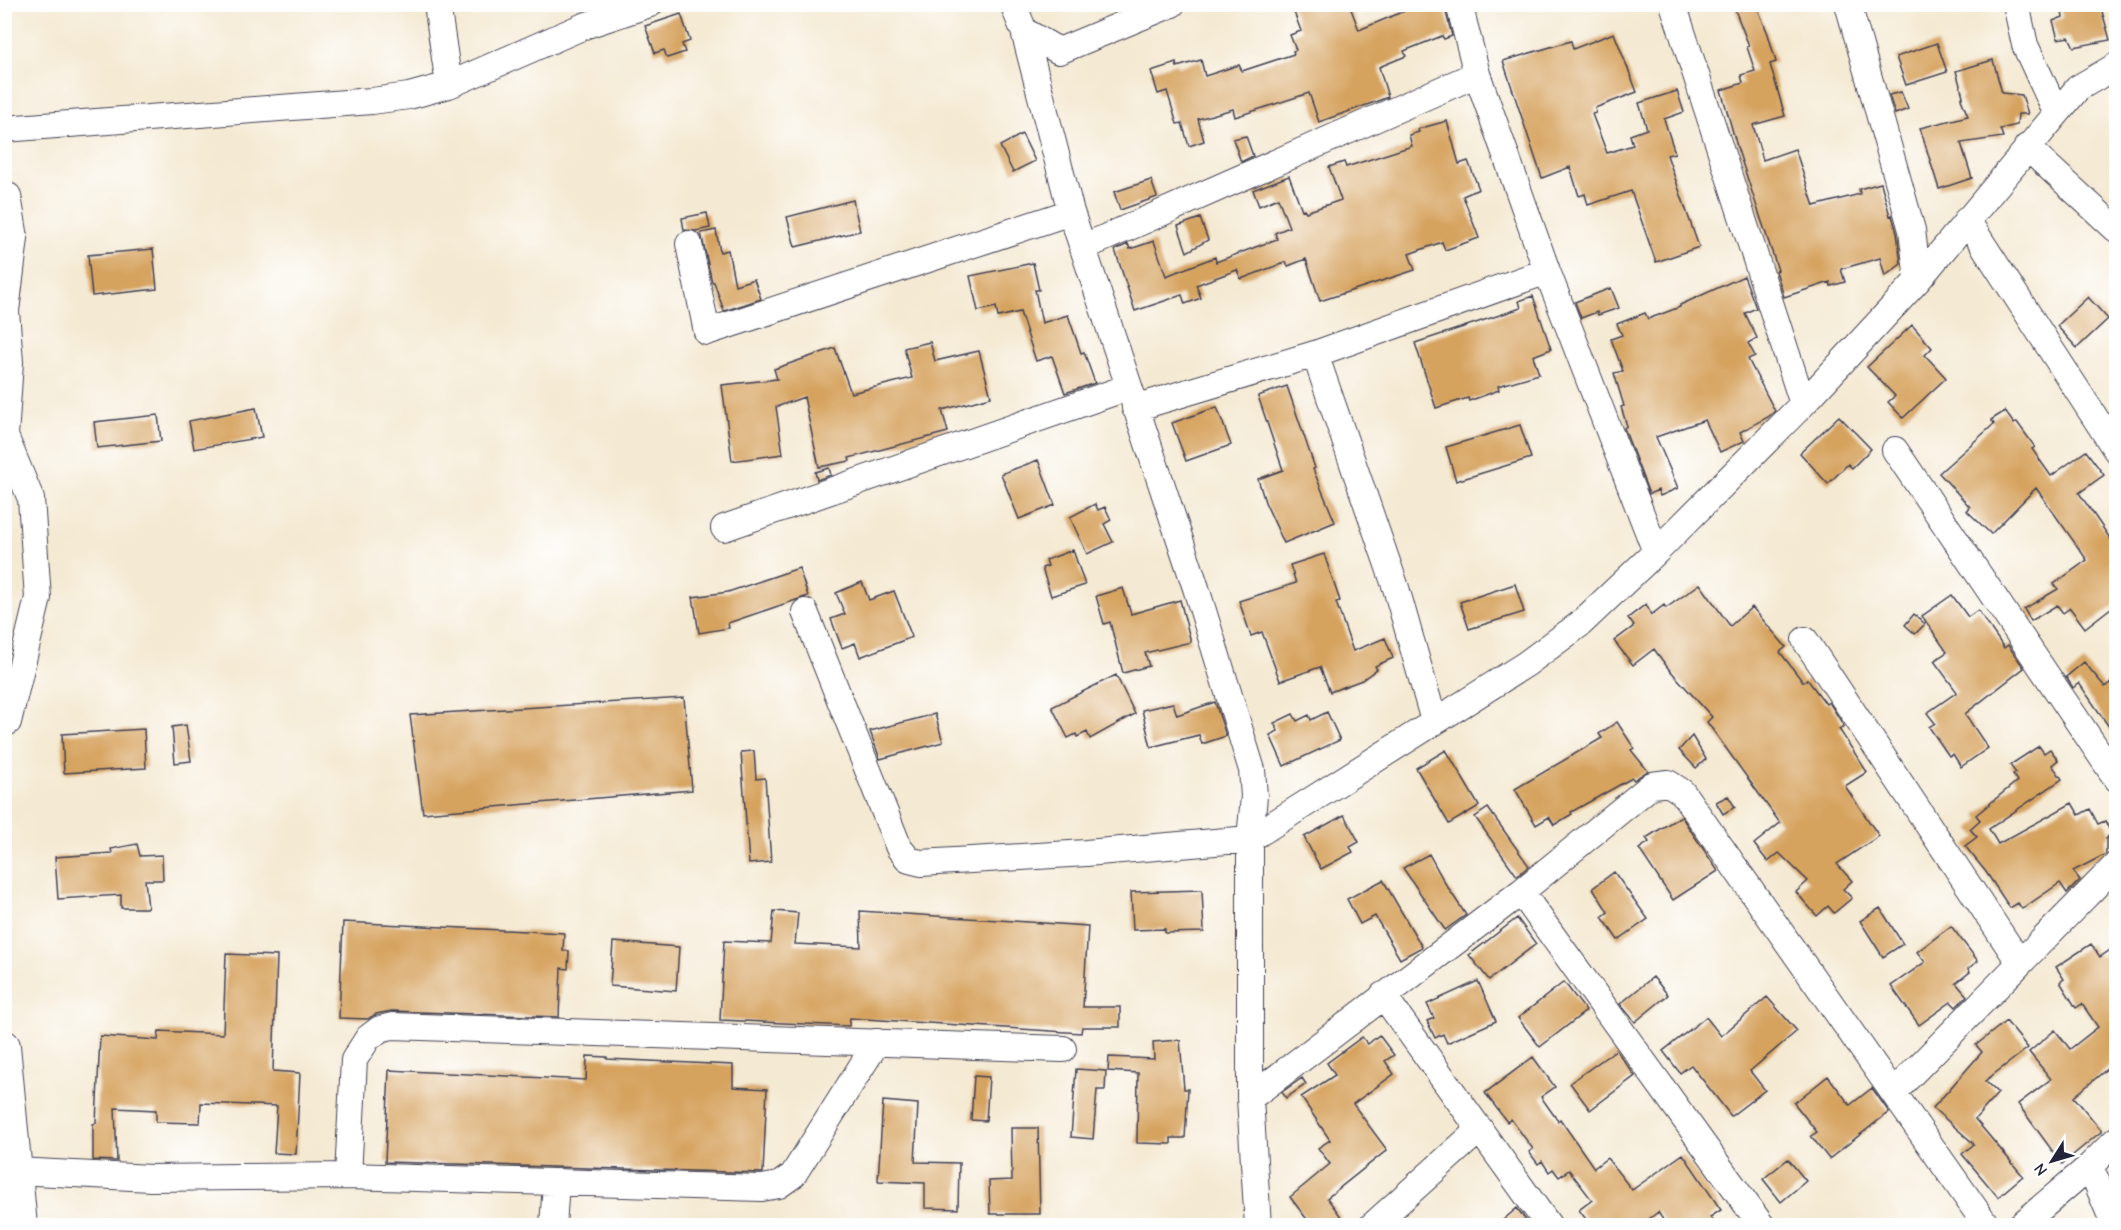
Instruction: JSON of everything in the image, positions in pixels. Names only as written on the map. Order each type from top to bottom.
[{"type":"main road","points":[[4,1046],[21,1226]]},
{"type":"street","points":[[437,4],[449,85]]},
{"type":"street","points":[[4,129],[372,101],[409,96],[449,85],[585,26],[650,4]]},
{"type":"street","points":[[1013,4],[1024,31],[1071,212],[1196,588],[1252,770],[1254,796],[1250,838],[1250,1098],[1258,1226]]},
{"type":"street","points":[[1024,31],[1059,51],[1172,4]]},
{"type":"street","points":[[1459,4],[1477,74],[1548,272],[1656,552]]},
{"type":"street","points":[[1672,4],[1803,404]]},
{"type":"street","points":[[1848,4],[1912,230],[1918,280]]},
{"type":"street","points":[[2016,4],[2025,45],[2055,112]]},
{"type":"street","points":[[805,612],[899,848],[909,860],[921,863],[1086,853],[1250,838],[1526,663],[1580,624],[1656,552],[1803,404],[1918,280],[2055,112],[2078,88],[2116,66]]},
{"type":"street","points":[[1084,247],[1477,74]]},
{"type":"street","points":[[2027,147],[2116,229]]},
{"type":"street","points":[[4,195],[9,196],[15,238],[6,311],[10,362],[5,436],[32,499],[38,598],[8,722]]},
{"type":"street","points":[[689,244],[707,332],[1071,212]]},
{"type":"street","points":[[1967,220],[2116,450]]},
{"type":"street","points":[[1912,230],[1944,248]]},
{"type":"street","points":[[724,528],[1132,398],[1316,354],[1548,272]]},
{"type":"street","points":[[1316,354],[1395,588],[1434,721]]},
{"type":"street","points":[[1894,450],[2116,778]]},
{"type":"street","points":[[1804,640],[2020,963]]},
{"type":"street","points":[[1250,1098],[1521,891],[1652,785],[1668,783],[1682,792],[1988,1226]]},
{"type":"street","points":[[1894,1092],[2116,866]]},
{"type":"street","points":[[1521,891],[1762,1226]]},
{"type":"street","points":[[1383,995],[1549,1226]]},
{"type":"street","points":[[348,1176],[354,1060],[368,1038],[380,1029],[392,1026],[1063,1048]]},
{"type":"street","points":[[16,1171],[152,1178],[348,1176],[762,1188],[779,1185],[794,1175],[878,1042]]},
{"type":"street","points":[[1372,1226],[1480,1130]]},
{"type":"street","points":[[2020,1226],[2090,1166],[2116,1140]]},
{"type":"street","points":[[2090,1166],[2115,1226]]},
{"type":"street","points":[[553,1226],[556,1182]]},
{"type":"building","points":[[1291,4],[1349,4],[1359,30],[1421,4],[1444,4],[1452,36],[1444,39],[1442,36],[1404,51],[1406,56],[1379,67],[1388,97],[1319,122],[1309,93],[1235,117],[1233,109],[1198,119],[1204,141],[1189,146],[1182,123],[1177,124],[1167,91],[1158,94],[1151,71],[1176,63],[1177,67],[1201,60],[1205,76],[1239,65],[1242,71],[1294,54],[1293,51],[1296,50],[1290,35],[1301,31]]},
{"type":"building","points":[[1748,4],[1756,4],[1768,34],[1776,62],[1770,64],[1785,116],[1753,125],[1763,160],[1795,149],[1814,206],[1860,194],[1859,189],[1881,183],[1897,233],[1901,264],[1885,276],[1880,258],[1841,269],[1845,282],[1831,286],[1830,282],[1784,297],[1776,271],[1778,270],[1738,150],[1721,90],[1743,83],[1741,75],[1755,71],[1747,47],[1749,46],[1735,10]]},
{"type":"building","points":[[2060,4],[2100,4],[2110,40],[2074,47],[2069,37],[2058,39],[2053,21],[2063,17]]},
{"type":"building","points":[[681,14],[690,41],[682,44],[685,52],[667,58],[664,50],[655,53],[645,26]]},
{"type":"building","points":[[1614,33],[1637,92],[1595,108],[1596,113],[1592,114],[1607,153],[1633,145],[1630,135],[1647,129],[1639,103],[1677,91],[1684,112],[1664,119],[1675,153],[1667,155],[1699,247],[1656,262],[1631,191],[1588,205],[1585,194],[1579,196],[1570,167],[1542,178],[1503,61],[1571,41],[1573,49]]},
{"type":"building","points":[[1937,43],[1947,72],[1906,85],[1896,57]]},
{"type":"building","points":[[1993,60],[2002,93],[2022,95],[2028,114],[2018,114],[2017,125],[2000,129],[2003,137],[1961,143],[1972,178],[1939,189],[1920,128],[1968,116],[1961,99],[1963,96],[1956,71]]},
{"type":"building","points":[[1901,92],[1908,109],[1895,114],[1889,95]]},
{"type":"building","points":[[1447,121],[1459,164],[1468,161],[1479,189],[1463,196],[1479,238],[1445,250],[1442,242],[1409,254],[1415,270],[1320,301],[1306,259],[1288,266],[1286,262],[1241,279],[1237,270],[1196,285],[1201,298],[1185,304],[1182,295],[1135,311],[1115,250],[1128,244],[1130,249],[1154,241],[1166,276],[1215,257],[1216,262],[1277,239],[1275,233],[1289,227],[1278,198],[1259,206],[1253,190],[1289,176],[1302,210],[1306,212],[1341,200],[1329,167],[1344,162],[1346,167],[1412,146],[1409,135],[1419,132],[1418,129]]},
{"type":"building","points":[[1022,134],[1035,161],[1013,172],[1000,146]]},
{"type":"building","points":[[1246,136],[1253,156],[1241,162],[1233,139]]},
{"type":"building","points":[[1151,180],[1157,197],[1120,210],[1114,192]]},
{"type":"building","points":[[853,200],[860,231],[795,247],[787,217]]},
{"type":"building","points":[[707,213],[710,228],[696,231],[684,230],[682,218]]},
{"type":"building","points":[[1200,218],[1208,240],[1187,252],[1178,226]]},
{"type":"building","points":[[716,230],[720,252],[728,250],[735,285],[754,279],[761,299],[724,311],[714,282],[712,282],[701,233]]},
{"type":"building","points":[[153,249],[157,289],[92,296],[88,255]]},
{"type":"building","points":[[1033,263],[1039,290],[1035,290],[1042,323],[1068,315],[1081,353],[1084,352],[1095,383],[1065,393],[1052,356],[1036,361],[1020,312],[998,317],[996,307],[978,311],[970,276]]},
{"type":"building","points":[[1744,276],[1756,308],[1745,313],[1757,338],[1748,343],[1755,356],[1748,359],[1775,411],[1740,432],[1744,441],[1720,452],[1705,420],[1656,437],[1678,488],[1660,496],[1658,490],[1649,494],[1624,428],[1627,426],[1621,407],[1624,406],[1614,373],[1623,371],[1611,339],[1622,335],[1617,324],[1645,313],[1648,319],[1680,307]]},
{"type":"building","points":[[1611,288],[1619,308],[1581,318],[1575,302]]},
{"type":"building","points":[[1533,296],[1551,349],[1533,356],[1539,374],[1498,386],[1499,390],[1469,401],[1468,398],[1436,408],[1415,343],[1521,308],[1519,301]]},
{"type":"building","points":[[2088,297],[2108,319],[2077,348],[2057,326]]},
{"type":"building","points":[[1912,325],[1932,348],[1925,355],[1946,378],[1903,418],[1888,402],[1895,396],[1867,367]]},
{"type":"building","points":[[930,342],[935,361],[979,351],[991,397],[942,410],[948,432],[849,458],[850,461],[819,467],[804,397],[776,407],[783,454],[732,461],[722,385],[777,379],[774,369],[835,348],[851,393],[912,378],[904,348]]},
{"type":"building","points":[[1287,386],[1315,468],[1313,469],[1335,522],[1284,543],[1265,502],[1258,479],[1283,470],[1258,396]]},
{"type":"building","points":[[1217,407],[1231,445],[1186,461],[1172,423]]},
{"type":"building","points":[[256,408],[262,437],[194,449],[189,421]]},
{"type":"building","points":[[2005,411],[2014,424],[2017,422],[2035,447],[2032,449],[2051,476],[2086,451],[2104,475],[2079,493],[2116,547],[2116,604],[2085,628],[2070,608],[2063,613],[2057,605],[2031,621],[2024,609],[2058,589],[2054,584],[2087,560],[2036,488],[1991,534],[1967,511],[1970,507],[1939,473],[1994,424],[1991,420]]},
{"type":"building","points":[[158,415],[161,441],[97,448],[94,422]]},
{"type":"building","points":[[1839,416],[1871,449],[1852,468],[1848,464],[1828,484],[1800,453]]},
{"type":"building","points":[[1520,425],[1531,458],[1456,481],[1446,447]]},
{"type":"building","points":[[1038,460],[1055,505],[1019,519],[1001,474]]},
{"type":"building","points":[[829,468],[831,475],[817,480],[815,472]]},
{"type":"building","points":[[1095,504],[1098,510],[1105,507],[1111,520],[1104,524],[1113,542],[1087,554],[1070,517]]},
{"type":"building","points":[[1073,550],[1085,585],[1051,596],[1042,568],[1048,566],[1046,560]]},
{"type":"building","points":[[1324,554],[1340,601],[1336,602],[1353,651],[1385,638],[1393,658],[1375,666],[1377,669],[1362,680],[1330,692],[1320,667],[1280,681],[1262,632],[1251,636],[1239,601],[1296,583],[1290,565]]},
{"type":"building","points":[[799,568],[808,596],[728,623],[729,628],[699,633],[693,597],[728,592]]},
{"type":"building","points":[[862,582],[869,600],[894,591],[912,637],[860,657],[855,643],[842,648],[831,619],[845,614],[836,593]]},
{"type":"building","points":[[1515,584],[1524,612],[1469,629],[1460,602]]},
{"type":"building","points":[[1700,584],[1730,626],[1752,607],[1786,647],[1780,652],[1803,682],[1807,679],[1826,704],[1829,702],[1844,726],[1839,729],[1867,772],[1845,786],[1879,836],[1837,864],[1852,881],[1843,889],[1852,898],[1834,913],[1828,906],[1817,916],[1796,892],[1808,881],[1779,853],[1768,862],[1754,844],[1780,823],[1707,722],[1712,717],[1654,649],[1633,665],[1614,641],[1634,626],[1628,618],[1646,604],[1651,615],[1664,605],[1666,608]]},
{"type":"building","points":[[1123,588],[1131,614],[1180,600],[1191,642],[1145,653],[1149,666],[1123,673],[1110,622],[1104,624],[1096,596]]},
{"type":"building","points":[[1952,595],[1968,617],[1978,610],[2004,648],[2008,645],[2024,668],[1965,714],[1988,748],[1961,767],[1953,754],[1949,756],[1929,727],[1935,723],[1927,713],[1957,692],[1934,661],[1947,652],[1922,616]]},
{"type":"building","points":[[1914,614],[1925,624],[1915,634],[1905,625]]},
{"type":"building","points":[[2084,662],[2105,687],[2116,679],[2116,737],[2079,683],[2073,688],[2066,677]]},
{"type":"building","points":[[1116,675],[1135,714],[1090,739],[1087,732],[1068,738],[1052,707]]},
{"type":"building","points":[[684,698],[692,790],[423,813],[410,715]]},
{"type":"building","points":[[1215,702],[1226,736],[1202,744],[1199,735],[1151,747],[1142,710],[1173,703],[1177,715]]},
{"type":"building","points":[[1327,712],[1340,740],[1284,766],[1270,735],[1278,731],[1274,723],[1293,714],[1297,721],[1309,715],[1311,720]]},
{"type":"building","points":[[935,714],[943,742],[880,759],[870,731]]},
{"type":"building","points":[[1617,722],[1634,748],[1631,750],[1648,771],[1571,812],[1572,814],[1554,825],[1549,817],[1536,825],[1515,789],[1602,738],[1599,734]]},
{"type":"building","points":[[186,725],[191,761],[175,763],[172,727]]},
{"type":"building","points":[[144,729],[146,768],[64,773],[62,734]]},
{"type":"building","points":[[1692,736],[1706,759],[1696,768],[1679,750]]},
{"type":"building","points":[[2039,746],[2044,753],[2050,749],[2058,760],[2052,765],[2062,779],[1989,829],[1998,844],[2072,803],[2079,815],[2090,809],[2098,824],[2105,821],[2111,833],[2106,839],[2106,854],[2073,871],[2080,880],[2067,893],[2060,883],[2022,909],[2018,903],[2010,908],[1965,846],[1977,837],[1970,829],[1980,820],[1976,815],[2017,781],[2013,775],[2016,773],[2010,765]]},
{"type":"building","points":[[1446,750],[1479,806],[1449,824],[1416,768]]},
{"type":"building","points":[[754,751],[756,779],[765,778],[771,862],[749,864],[741,752]]},
{"type":"building","points":[[1728,796],[1735,807],[1723,814],[1716,802]]},
{"type":"building","points":[[1488,808],[1529,866],[1517,876],[1475,817]]},
{"type":"building","points":[[1344,815],[1359,842],[1350,847],[1353,852],[1321,869],[1304,837]]},
{"type":"building","points":[[1681,816],[1718,871],[1673,900],[1639,849],[1649,842],[1646,838]]},
{"type":"building","points":[[137,844],[140,856],[162,855],[163,880],[145,880],[148,908],[121,908],[121,895],[58,899],[55,857],[112,853],[111,849]]},
{"type":"building","points":[[1429,854],[1466,915],[1445,930],[1403,868]]},
{"type":"building","points":[[1614,872],[1648,919],[1618,940],[1602,917],[1608,912],[1593,888]]},
{"type":"building","points":[[1383,880],[1422,947],[1400,959],[1375,916],[1360,924],[1347,899]]},
{"type":"building","points":[[1202,890],[1204,932],[1165,933],[1165,929],[1133,930],[1131,892]]},
{"type":"building","points":[[1880,908],[1903,944],[1883,957],[1860,921]]},
{"type":"building","points":[[774,911],[798,913],[795,944],[861,947],[860,911],[1088,926],[1083,1007],[1120,1007],[1120,1027],[1082,1027],[1081,1033],[850,1018],[849,1026],[720,1020],[724,941],[771,943]]},
{"type":"building","points":[[1517,918],[1536,944],[1489,980],[1469,955]]},
{"type":"building","points":[[343,922],[564,933],[563,951],[569,951],[568,969],[561,968],[559,1017],[392,1011],[376,1014],[368,1019],[339,1018]]},
{"type":"building","points":[[1951,926],[1978,961],[1968,969],[1970,972],[1956,983],[1967,996],[1956,1007],[1951,1002],[1919,1025],[1891,986],[1925,962],[1917,952]]},
{"type":"building","points":[[613,942],[679,947],[676,991],[610,986]]},
{"type":"building","points":[[2091,944],[2100,957],[2116,946],[2116,1061],[2074,1097],[2102,1131],[2062,1164],[2018,1104],[2051,1079],[2029,1052],[2055,1030],[2070,1049],[2098,1027],[2082,1004],[2076,1008],[2060,982],[2064,979],[2056,967]]},
{"type":"building","points":[[226,954],[277,956],[273,1071],[300,1073],[296,1154],[274,1153],[277,1106],[201,1103],[200,1123],[156,1122],[156,1110],[115,1108],[117,1161],[93,1160],[93,1124],[96,1123],[100,1036],[158,1040],[159,1031],[223,1034]]},
{"type":"building","points":[[1653,977],[1668,995],[1635,1022],[1620,1004]]},
{"type":"building","points":[[1478,981],[1496,1021],[1447,1043],[1443,1034],[1435,1038],[1427,1021],[1434,1018],[1427,1004]]},
{"type":"building","points":[[1564,982],[1586,1011],[1540,1047],[1518,1018]]},
{"type":"building","points":[[1767,997],[1797,1031],[1750,1071],[1765,1090],[1731,1116],[1691,1065],[1680,1073],[1663,1051],[1706,1017],[1721,1036]]},
{"type":"building","points":[[2006,1021],[2028,1048],[1985,1081],[1998,1093],[1975,1119],[2023,1176],[1998,1197],[1962,1154],[1974,1144],[1933,1108],[1982,1052],[1976,1045]]},
{"type":"building","points":[[1379,1035],[1394,1055],[1385,1061],[1394,1074],[1353,1104],[1387,1150],[1327,1198],[1342,1218],[1333,1226],[1312,1226],[1290,1197],[1330,1164],[1318,1148],[1330,1140],[1301,1097],[1335,1075],[1327,1063],[1362,1037],[1368,1044]]},
{"type":"building","points":[[1180,1040],[1184,1089],[1188,1089],[1185,1138],[1171,1138],[1171,1144],[1137,1143],[1138,1073],[1108,1071],[1109,1057],[1154,1059],[1153,1042]]},
{"type":"building","points":[[1616,1050],[1635,1076],[1590,1110],[1570,1083]]},
{"type":"building","points":[[587,1056],[733,1065],[733,1087],[767,1089],[763,1173],[385,1162],[389,1070],[586,1080]]},
{"type":"building","points":[[1533,1057],[1555,1087],[1541,1097],[1558,1121],[1560,1119],[1594,1168],[1607,1158],[1632,1190],[1683,1154],[1721,1210],[1710,1217],[1716,1226],[1667,1226],[1658,1212],[1640,1226],[1591,1226],[1579,1210],[1592,1200],[1569,1170],[1559,1177],[1553,1169],[1549,1172],[1542,1161],[1538,1164],[1529,1152],[1533,1149],[1511,1119],[1507,1122],[1485,1093]]},
{"type":"building","points":[[1076,1069],[1106,1071],[1105,1090],[1097,1090],[1093,1139],[1071,1137]]},
{"type":"building","points":[[974,1076],[989,1077],[986,1121],[971,1120]]},
{"type":"building","points":[[1828,1076],[1850,1105],[1872,1088],[1889,1112],[1829,1159],[1811,1136],[1817,1132],[1794,1103]]},
{"type":"building","points":[[1302,1078],[1306,1084],[1286,1098],[1282,1092]]},
{"type":"building","points":[[883,1101],[918,1104],[915,1162],[959,1163],[958,1209],[925,1208],[925,1183],[878,1181]]},
{"type":"building","points":[[1011,1128],[1038,1128],[1040,1214],[990,1214],[989,1181],[1012,1180]]},
{"type":"building","points":[[1788,1159],[1806,1181],[1781,1202],[1763,1179]]},
{"type":"building","points":[[1517,1208],[1530,1226],[1496,1226]]}]
